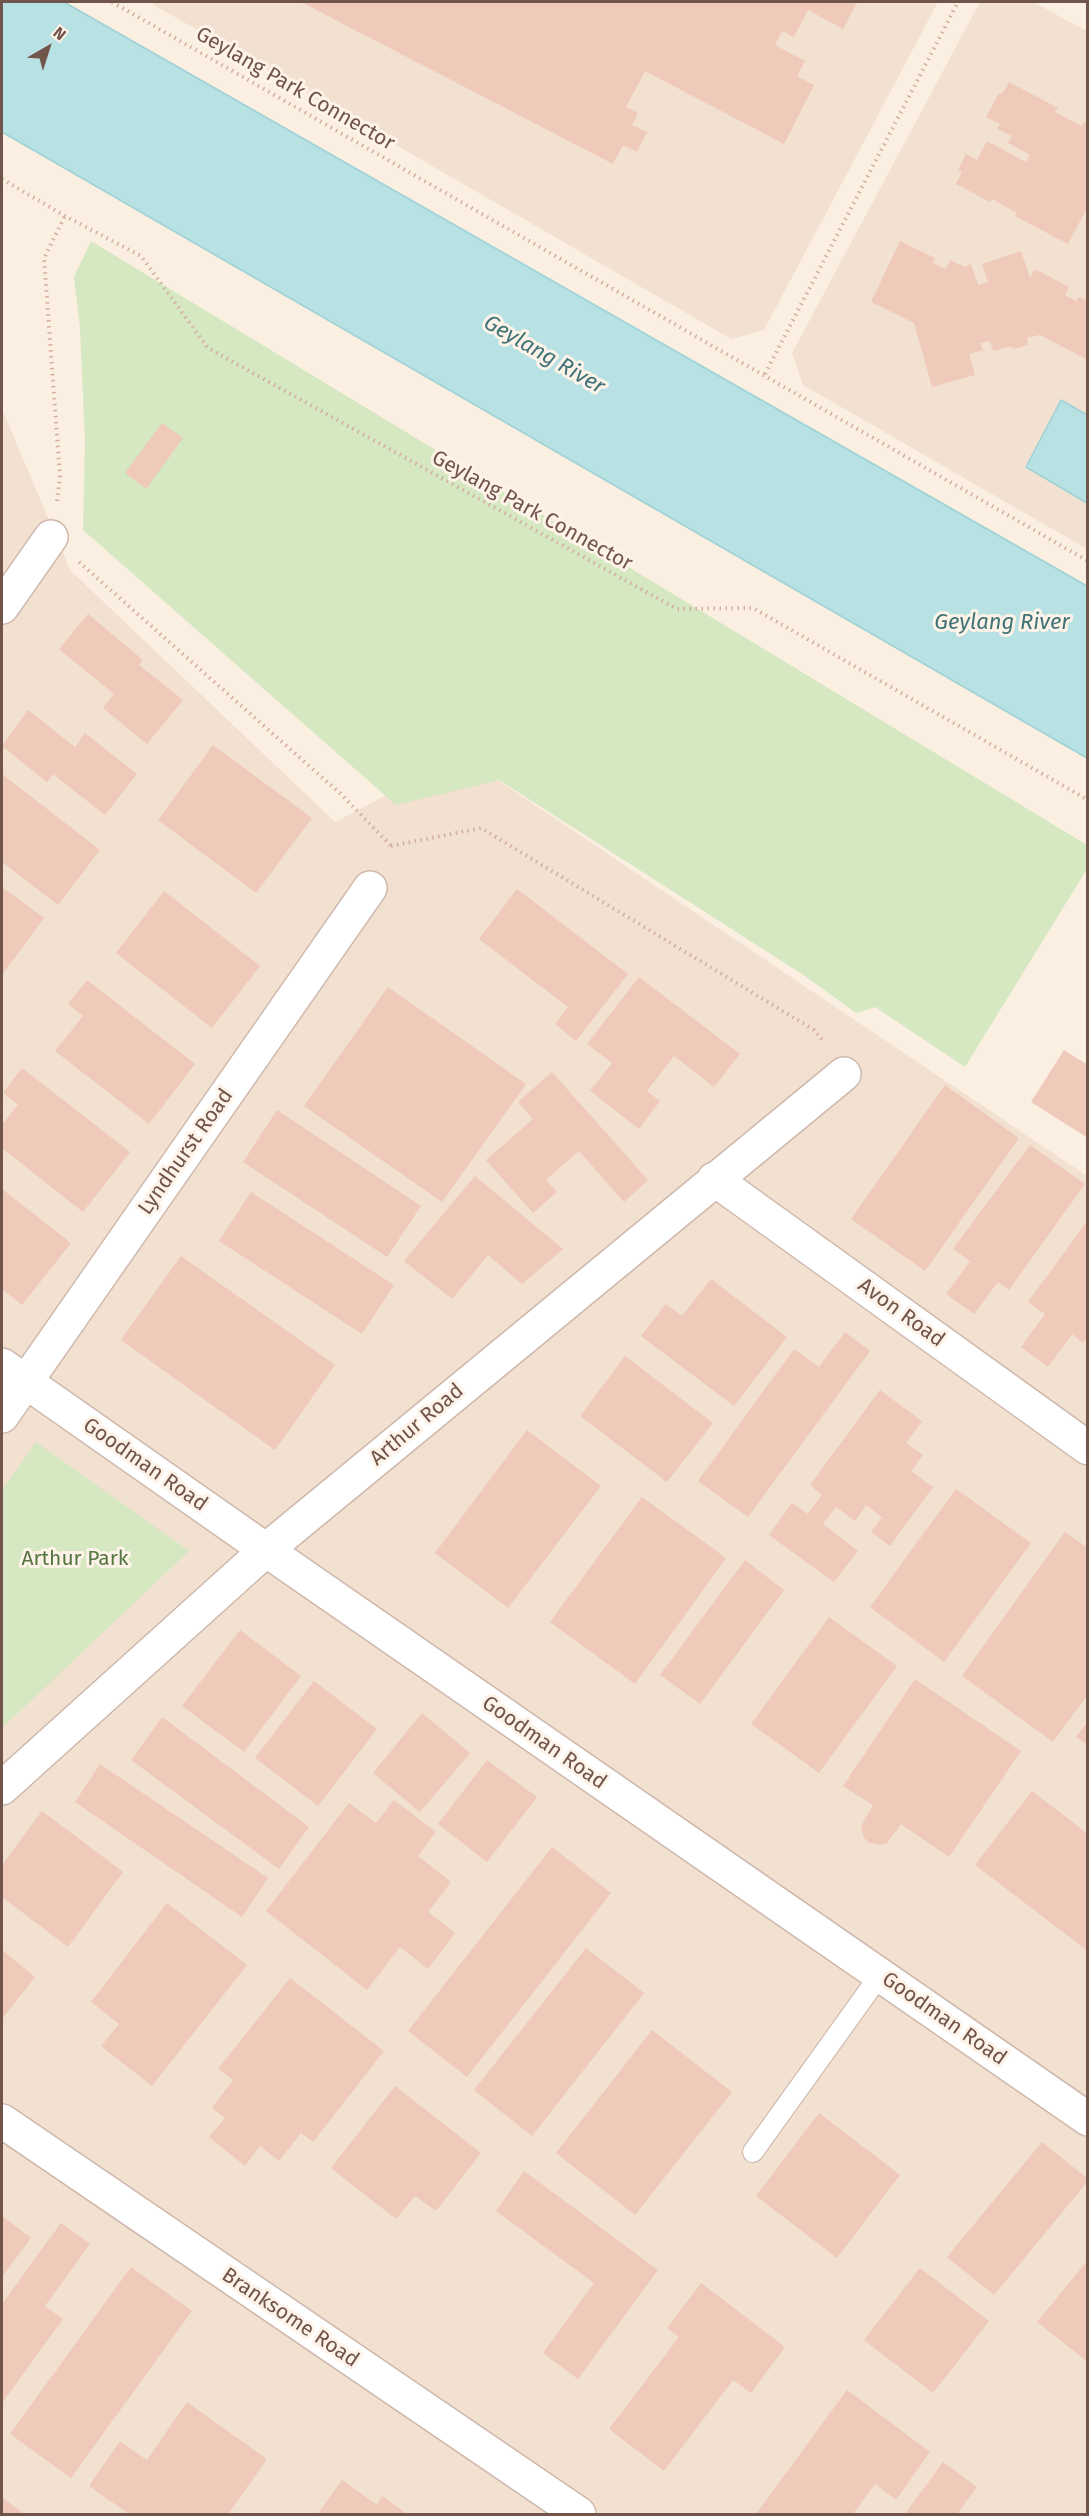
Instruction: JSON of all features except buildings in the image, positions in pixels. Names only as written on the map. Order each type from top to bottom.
[{"type":"street","points":[[2,607],[51,537]]},
{"type":"street","name":"Lyndhurst Road","points":[[2,1416],[14,1373],[370,888]]},
{"type":"street","name":"Arthur Road","points":[[2,1788],[266,1550],[844,1074]]},
{"type":"street","name":"Avon Road","points":[[714,1179],[1088,1448]]},
{"type":"street","name":"Goodman Road","points":[[14,1373],[1088,2119]]},
{"type":"street","name":"Branksome Road","points":[[2,2121],[579,2514]]},
{"type":"lane","points":[[753,2152],[880,1975]]},
{"type":"path","name":"Geylang Park Connector","points":[[112,2],[1088,561]]},
{"type":"path","points":[[765,374],[958,2]]},
{"type":"path","name":"Geylang Park Connector","points":[[2,179],[65,216],[141,256],[208,348],[677,609],[753,608],[1088,800]]},
{"type":"path","points":[[65,216],[44,258],[60,477],[51,537],[343,796],[391,846],[481,828],[814,1030],[832,1051],[844,1074]]},
{"type":"shaded area","points":[[149,2],[938,2],[764,330],[731,339]]},
{"type":"shaded area","points":[[980,2],[1033,2],[1087,31],[1087,549],[803,385],[792,353]]},
{"type":"shaded area","points":[[2,409],[70,570],[335,822],[462,756],[1087,1176],[1087,2514],[2,2514]]},
{"type":"green space","points":[[91,241],[1087,845],[1087,869],[965,1067],[875,1007],[856,1013],[805,976],[499,780],[396,805],[83,530],[85,442],[80,328],[74,277]]},
{"type":"green space","name":"Arthur Park","points":[[36,1442],[189,1551],[2,1728],[2,1490]]},
{"type":"water","name":"Geylang River","points":[[2,2],[64,2],[1087,586],[1087,758],[2,132]]},
{"type":"water","points":[[1061,400],[1087,415],[1087,503],[1026,467]]}]
